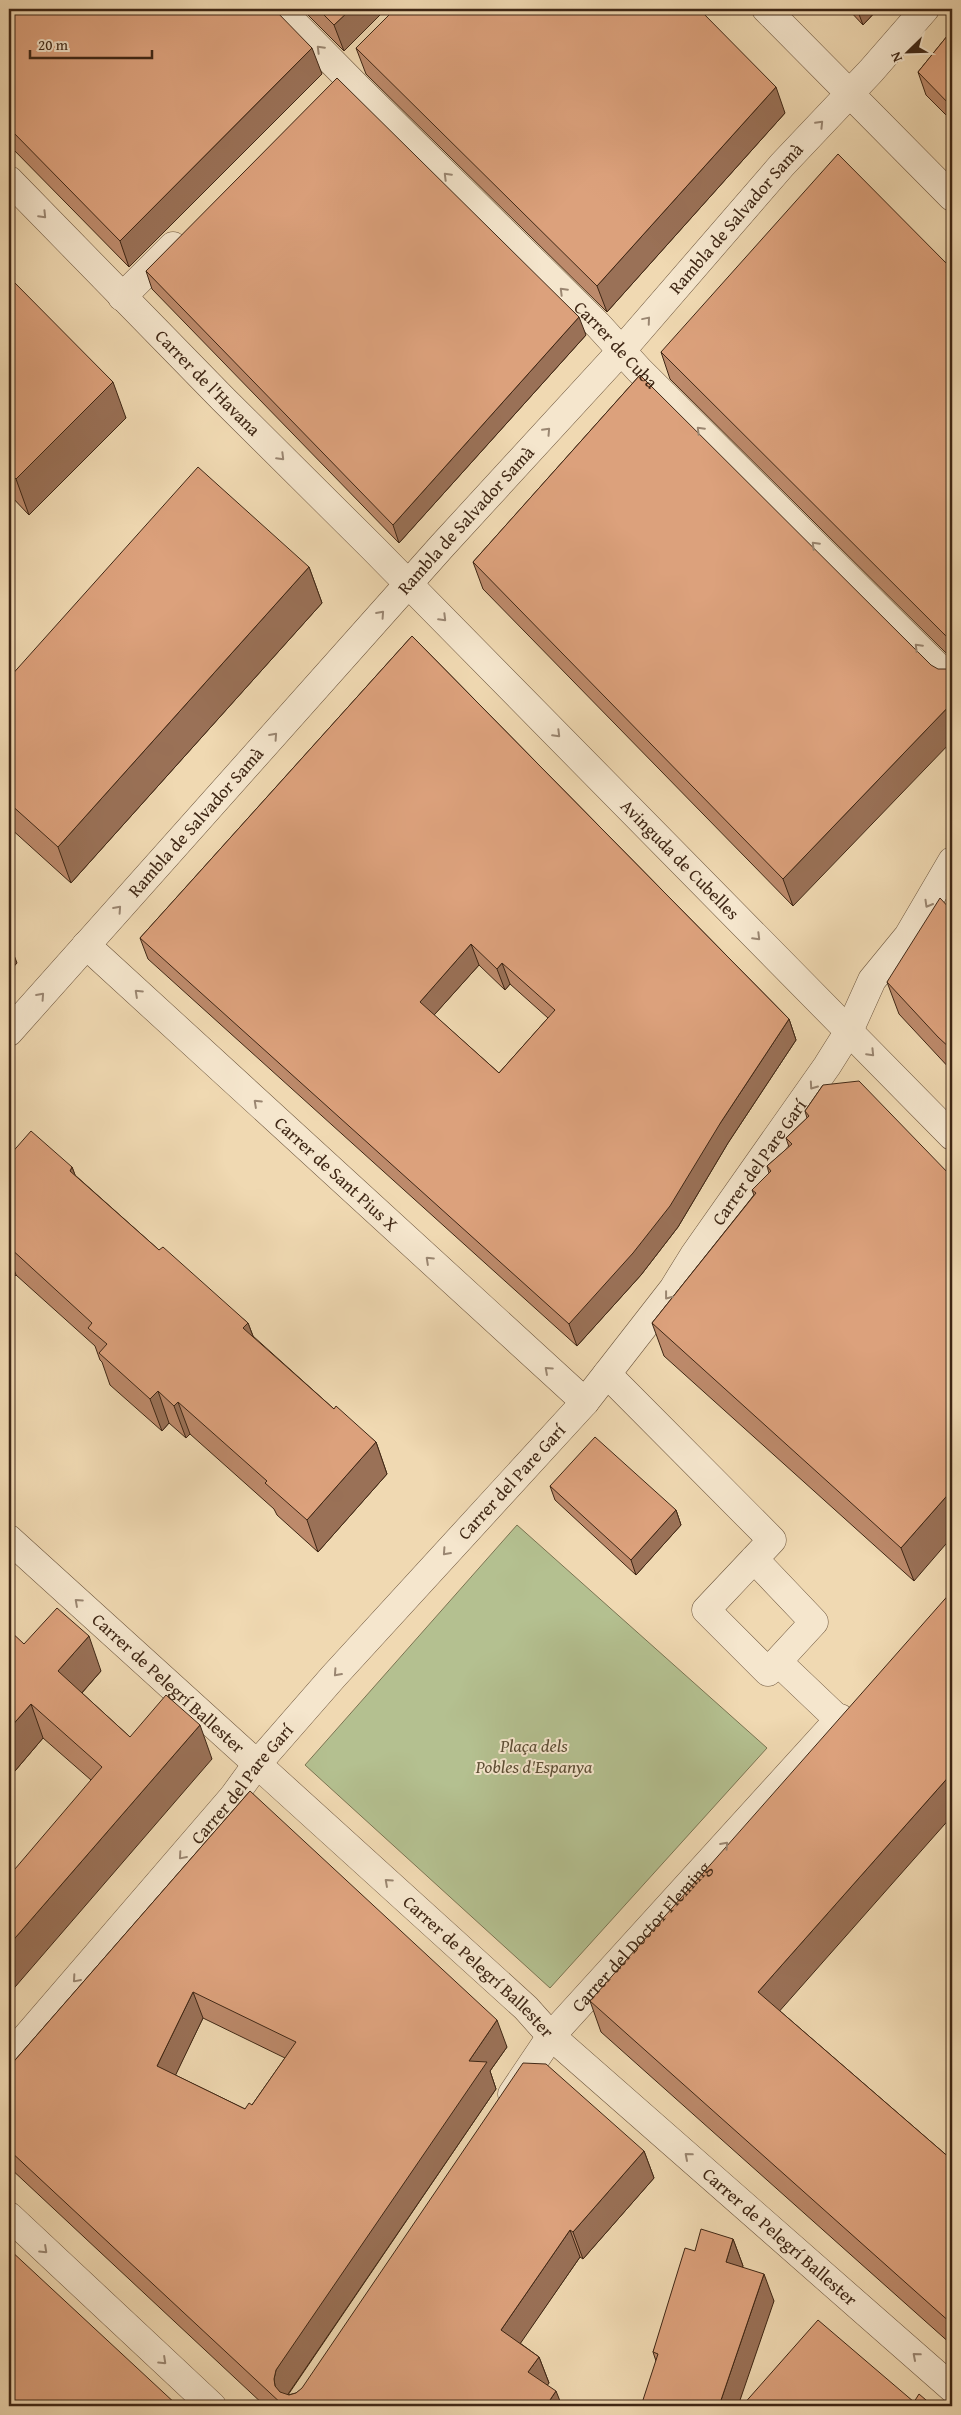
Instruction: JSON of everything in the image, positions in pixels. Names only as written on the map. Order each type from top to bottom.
[{"type":"street","name":"Carrer de Cuba","points":[[280,9],[952,681]]},
{"type":"street","points":[[766,9],[952,198]]},
{"type":"street","name":"Rambla de Salvador Samà","points":[[9,1032],[408,584],[622,350],[782,165],[849,95],[925,9]]},
{"type":"street","points":[[324,95],[364,54]]},
{"type":"street","name":"Carrer de l'Havana","points":[[9,180],[122,297],[408,584]]},
{"type":"street","points":[[122,297],[190,228]]},
{"type":"street","name":"Avinguda de Cubelles","points":[[408,584],[952,1136]]},
{"type":"street","name":"Carrer del Pare Garí","points":[[9,2057],[233,1797],[257,1764],[333,1677],[585,1402],[673,1288],[849,1031],[872,980],[908,936],[952,861]]},
{"type":"street","name":"Carrer de Sant Pius X","points":[[86,945],[585,1402]]},
{"type":"street","points":[[607,1374],[772,1540],[754,1559],[706,1610],[768,1672],[814,1622],[754,1559]]},
{"type":"street","name":"Carrer de Pelegrí Ballester","points":[[9,1539],[526,2008],[551,2036],[952,2388]]},
{"type":"street","points":[[778,1662],[839,1720]]},
{"type":"street","name":"Carrer del Doctor Fleming","points":[[497,2115],[551,2036],[859,1698]]},
{"type":"street","points":[[9,2216],[212,2406]]},
{"type":"green space","name":"Plaça dels Pobles d'Espanya","points":[[517,1525],[767,1748],[550,1988],[305,1765]]},
{"type":"building","points":[[9,9],[274,9],[312,48],[120,241],[9,128]]},
{"type":"building","points":[[318,9],[351,9],[334,25]]},
{"type":"building","points":[[395,9],[699,9],[776,87],[597,286],[356,48]]},
{"type":"building","points":[[952,30],[952,107],[918,72]]},
{"type":"building","points":[[337,78],[579,317],[393,525],[146,271]]},
{"type":"building","points":[[838,154],[952,269],[952,642],[661,352]]},
{"type":"building","points":[[9,277],[113,382],[16,479],[9,472]]},
{"type":"building","points":[[640,375],[931,665],[938,669],[946,669],[952,665],[952,703],[783,879],[473,562]]},
{"type":"building","points":[[198,467],[309,567],[58,847],[9,803],[9,678]]},
{"type":"building","points":[[412,636],[789,1019],[721,1122],[670,1206],[633,1253],[569,1324],[140,938]],"holes":[[[471,944],[497,969],[502,963],[555,1010],[499,1073],[420,1002]]]},
{"type":"building","points":[[940,898],[952,911],[952,1050],[887,982]]},
{"type":"building","points":[[859,1081],[952,1177],[952,1490],[901,1548],[652,1323],[756,1193],[752,1190],[771,1171],[767,1166],[792,1144],[786,1138],[809,1116],[805,1111],[823,1085]]},
{"type":"building","points":[[31,1131],[72,1167],[70,1171],[159,1250],[163,1247],[248,1323],[243,1328],[334,1409],[336,1406],[376,1442],[307,1520],[265,1483],[267,1481],[178,1402],[174,1406],[158,1391],[150,1399],[99,1353],[107,1344],[88,1328],[92,1323],[9,1247],[9,1156]]},
{"type":"building","points":[[595,1437],[676,1510],[631,1560],[550,1486]]},
{"type":"building","points":[[952,1591],[952,1773],[758,1992],[952,2160],[952,2324],[590,2001]]},
{"type":"building","points":[[57,1608],[89,1636],[58,1671],[130,1737],[166,1695],[200,1725],[9,1945],[9,1876],[102,1767],[31,1704],[9,1729],[9,1630],[24,1644]]},
{"type":"building","points":[[250,1791],[497,2020],[469,2061],[487,2062],[276,2370],[275,2386],[280,2392],[289,2395],[296,2393],[302,2388],[523,2063],[546,2064],[644,2151],[573,2232],[570,2230],[501,2330],[539,2357],[528,2372],[556,2391],[546,2406],[284,2406],[9,2150],[9,2067]],"holes":[[[193,1992],[296,2042],[252,2105],[249,2103],[245,2109],[157,2066]]]},
{"type":"building","points":[[701,2229],[733,2239],[726,2262],[764,2274],[719,2406],[641,2406],[658,2354],[653,2352],[685,2248],[695,2251]]},
{"type":"building","points":[[9,2249],[178,2406],[9,2406]]},
{"type":"building","points":[[818,2320],[914,2402],[919,2394],[933,2406],[742,2406]]}]
